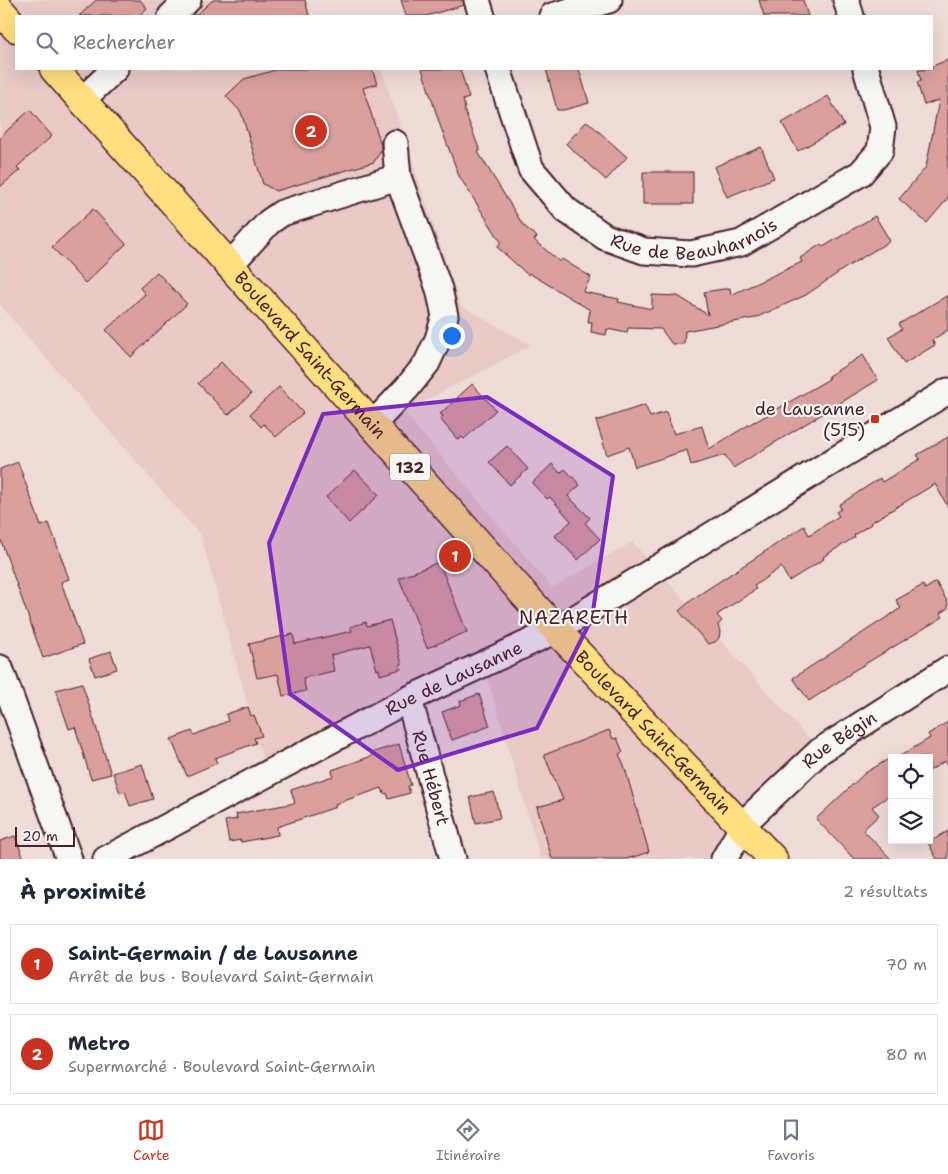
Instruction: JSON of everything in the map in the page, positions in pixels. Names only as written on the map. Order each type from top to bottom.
[{"type":"main road","points":[[0,10],[15,27]]},
{"type":"main road","name":"Boulevard Saint-Germain","points":[[55,70],[556,630],[773,859]]},
{"type":"street","points":[[172,15],[188,0]]},
{"type":"street","points":[[477,0],[482,15]]},
{"type":"street","points":[[556,15],[609,0]]},
{"type":"street","points":[[846,0],[851,15]]},
{"type":"street","points":[[82,100],[114,70]]},
{"type":"street","name":"Rue de Beauharnois","points":[[498,70],[531,168],[566,210],[605,237],[644,251],[691,254],[741,243],[862,173],[880,151],[883,127],[866,70]]},
{"type":"street","points":[[372,425],[407,388],[427,363],[438,339],[445,316],[439,289],[398,178],[395,143]]},
{"type":"street","points":[[229,266],[269,222],[282,213],[398,178]]},
{"type":"street","name":"Rue de Lausanne","points":[[106,859],[408,699],[556,630],[948,391]]},
{"type":"street","points":[[0,668],[69,859]]},
{"type":"street","name":"Rue Bégin","points":[[724,859],[742,827],[820,751],[948,669]]},
{"type":"street","name":"Rue Hébert","points":[[408,699],[453,859]]},
{"type":"highlighted area","points":[[487,397],[613,476],[592,618],[537,728],[398,770],[290,694],[269,543],[323,414]]},
{"type":"shaded area","points":[[0,0],[306,0],[311,15],[15,15],[15,70],[381,70],[461,306],[531,345],[404,412],[552,588],[632,542],[820,751],[724,859],[541,859],[480,653],[265,768],[201,536],[0,305]]},
{"type":"building","points":[[96,0],[140,0],[147,8],[140,15],[80,15]]},
{"type":"building","points":[[213,0],[305,0],[309,15],[196,15]]},
{"type":"building","points":[[401,0],[463,0],[464,5],[429,15],[406,15]]},
{"type":"building","points":[[759,0],[803,0],[808,15],[764,15]]},
{"type":"building","points":[[948,60],[948,198],[927,223],[899,199],[926,167],[939,100],[924,105],[917,82],[921,81],[918,70],[933,70],[933,66]]},
{"type":"building","points":[[276,70],[372,70],[377,84],[363,88],[381,150],[374,162],[276,191],[263,184],[241,112],[226,96],[244,79]]},
{"type":"building","points":[[422,70],[460,70],[469,98],[463,100],[464,109],[480,151],[478,152],[523,225],[537,237],[534,240],[560,262],[562,259],[591,277],[583,292],[619,299],[618,302],[652,309],[652,295],[678,296],[708,315],[704,292],[730,288],[731,295],[802,262],[800,258],[821,244],[823,247],[875,216],[890,241],[848,266],[806,295],[755,318],[685,331],[684,344],[672,344],[661,329],[628,328],[627,333],[607,329],[606,335],[591,332],[592,322],[588,322],[590,310],[529,273],[528,275],[497,247],[501,242],[459,176]]},
{"type":"building","points":[[546,70],[579,70],[589,103],[557,110]]},
{"type":"building","points":[[828,96],[844,125],[798,151],[782,123]]},
{"type":"building","points":[[30,110],[52,136],[17,167],[20,170],[0,187],[0,137]]},
{"type":"building","points":[[587,121],[627,157],[606,180],[566,144]]},
{"type":"building","points":[[761,147],[774,178],[727,197],[714,167]]},
{"type":"building","points":[[643,172],[693,172],[693,204],[643,204]]},
{"type":"building","points":[[93,209],[126,244],[85,283],[52,247]]},
{"type":"building","points":[[157,272],[187,304],[131,357],[106,330],[145,294],[140,288]]},
{"type":"building","points":[[948,295],[948,330],[932,340],[935,345],[904,364],[888,337],[902,329],[899,324]]},
{"type":"building","points":[[863,355],[878,380],[733,468],[725,455],[691,465],[687,450],[635,467],[629,447],[607,455],[596,421],[645,405],[650,417],[666,412],[674,434],[702,426],[709,449],[829,379],[828,376]]},
{"type":"building","points":[[221,362],[251,394],[228,415],[198,383]]},
{"type":"building","points":[[472,384],[496,410],[464,439],[462,437],[458,440],[440,419],[443,416],[440,414]]},
{"type":"building","points":[[279,387],[303,413],[276,437],[264,424],[261,427],[250,414]]},
{"type":"building","points":[[948,437],[948,507],[935,484],[870,523],[854,535],[855,537],[789,581],[781,567],[754,586],[756,589],[717,615],[722,621],[718,625],[719,638],[715,642],[708,644],[679,611],[694,598],[804,526],[809,535],[839,516],[836,512],[841,509],[839,505],[880,478],[882,482],[920,459],[917,455]]},
{"type":"building","points":[[507,446],[528,469],[510,485],[489,462]]},
{"type":"building","points":[[18,462],[41,526],[49,523],[69,579],[61,582],[83,644],[43,658],[0,538],[0,469]]},
{"type":"building","points":[[552,464],[560,473],[565,469],[580,485],[568,496],[590,518],[585,523],[600,539],[578,560],[555,536],[571,521],[550,497],[547,499],[532,483]]},
{"type":"building","points":[[355,470],[379,495],[349,523],[326,497]]},
{"type":"building","points":[[439,562],[467,632],[427,648],[399,578]]},
{"type":"building","points":[[936,582],[948,603],[948,608],[940,613],[943,617],[850,673],[809,701],[793,678],[901,608],[896,600],[923,585],[925,589]]},
{"type":"building","points":[[390,620],[402,664],[399,665],[401,669],[380,675],[370,645],[331,655],[334,671],[303,678],[306,691],[283,696],[278,674],[257,678],[249,644],[293,634],[295,644],[352,631],[350,627],[366,622],[367,626]]},
{"type":"building","points":[[111,651],[117,669],[95,676],[89,659]]},
{"type":"building","points":[[82,683],[111,774],[91,779],[75,727],[69,729],[56,690]]},
{"type":"building","points":[[479,694],[490,726],[452,740],[442,712],[461,705],[460,701]]},
{"type":"building","points":[[248,707],[251,716],[254,715],[262,736],[254,738],[256,743],[215,758],[217,763],[187,776],[171,739],[192,731],[194,735],[228,721],[226,714]]},
{"type":"building","points":[[948,722],[948,765],[945,761],[933,768],[933,754],[904,754],[930,738],[928,734]]},
{"type":"building","points":[[609,730],[613,739],[617,738],[623,752],[619,754],[624,765],[649,852],[627,859],[552,859],[537,807],[563,800],[544,755]]},
{"type":"building","points":[[399,744],[411,785],[408,786],[410,793],[389,799],[387,793],[384,794],[382,788],[335,804],[336,807],[277,827],[278,835],[241,842],[241,840],[229,842],[225,821],[237,819],[236,814],[295,803],[291,790],[333,776],[332,770],[372,756],[371,753]]},
{"type":"building","points":[[888,759],[888,797],[872,807],[879,815],[863,830],[891,859],[854,859],[816,819],[865,773]]},
{"type":"building","points":[[142,764],[153,799],[130,806],[125,791],[120,793],[113,773]]},
{"type":"building","points":[[494,792],[500,818],[476,823],[470,797]]},
{"type":"building","points":[[948,831],[948,859],[937,859],[929,844],[933,844],[933,840]]},
{"type":"building","points":[[15,836],[24,859],[0,859],[0,841]]},
{"type":"place","name":"Metro","points":[[311,131]]},
{"type":"place","name":"de Lausanne (515)","points":[[875,419]]},
{"type":"place","name":"Saint-Germain / de Lausanne","points":[[455,556]]},
{"type":"district","name":"NAZARETH","points":[[574,617]]}]
